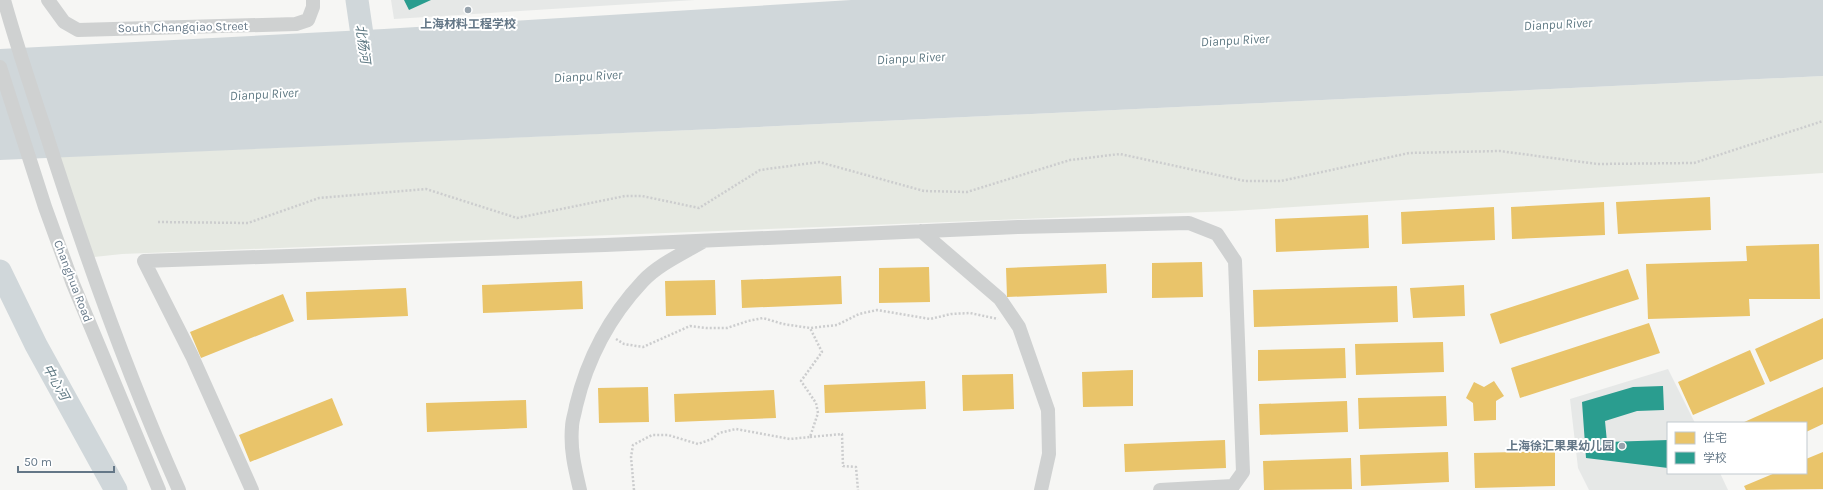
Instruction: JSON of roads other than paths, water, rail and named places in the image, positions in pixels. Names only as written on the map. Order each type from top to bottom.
[{"type":"street","name":"Changhua Road","points":[[4,0],[66,198],[138,393],[179,490]]},
{"type":"street","name":"South Changqiao Street","points":[[48,0],[64,22],[78,30],[296,24],[308,20],[314,7],[313,0]]},
{"type":"street","name":"Changhua Road","points":[[0,17],[76,253],[111,349],[138,393]]},
{"type":"street","name":"Changhua Road","points":[[0,67],[45,207],[73,284],[159,490]]},
{"type":"street","points":[[252,490],[192,356],[144,261],[1018,227],[1189,223],[1217,234],[1235,261],[1243,472],[1233,486],[1160,490]]},
{"type":"street","points":[[921,231],[1000,299],[1019,326],[1048,410],[1049,454],[1041,490]]},
{"type":"street","points":[[580,490],[572,460],[572,426],[579,393],[594,352],[614,318],[643,280],[672,259],[706,240]]},
{"type":"water","name":"Dianpu River","points":[[851,0],[1823,0],[1823,76],[738,128],[0,160],[0,49],[384,29]]},
{"type":"waterway","name":"北杨河","points":[[357,0],[366,62]]},
{"type":"waterway","name":"中心河","points":[[0,271],[36,345],[116,490]]},
{"type":"place","name":"上海材料工程学校","points":[[468,10]]},
{"type":"place","name":"上海徐汇果果幼儿园","points":[[1622,446]]}]
